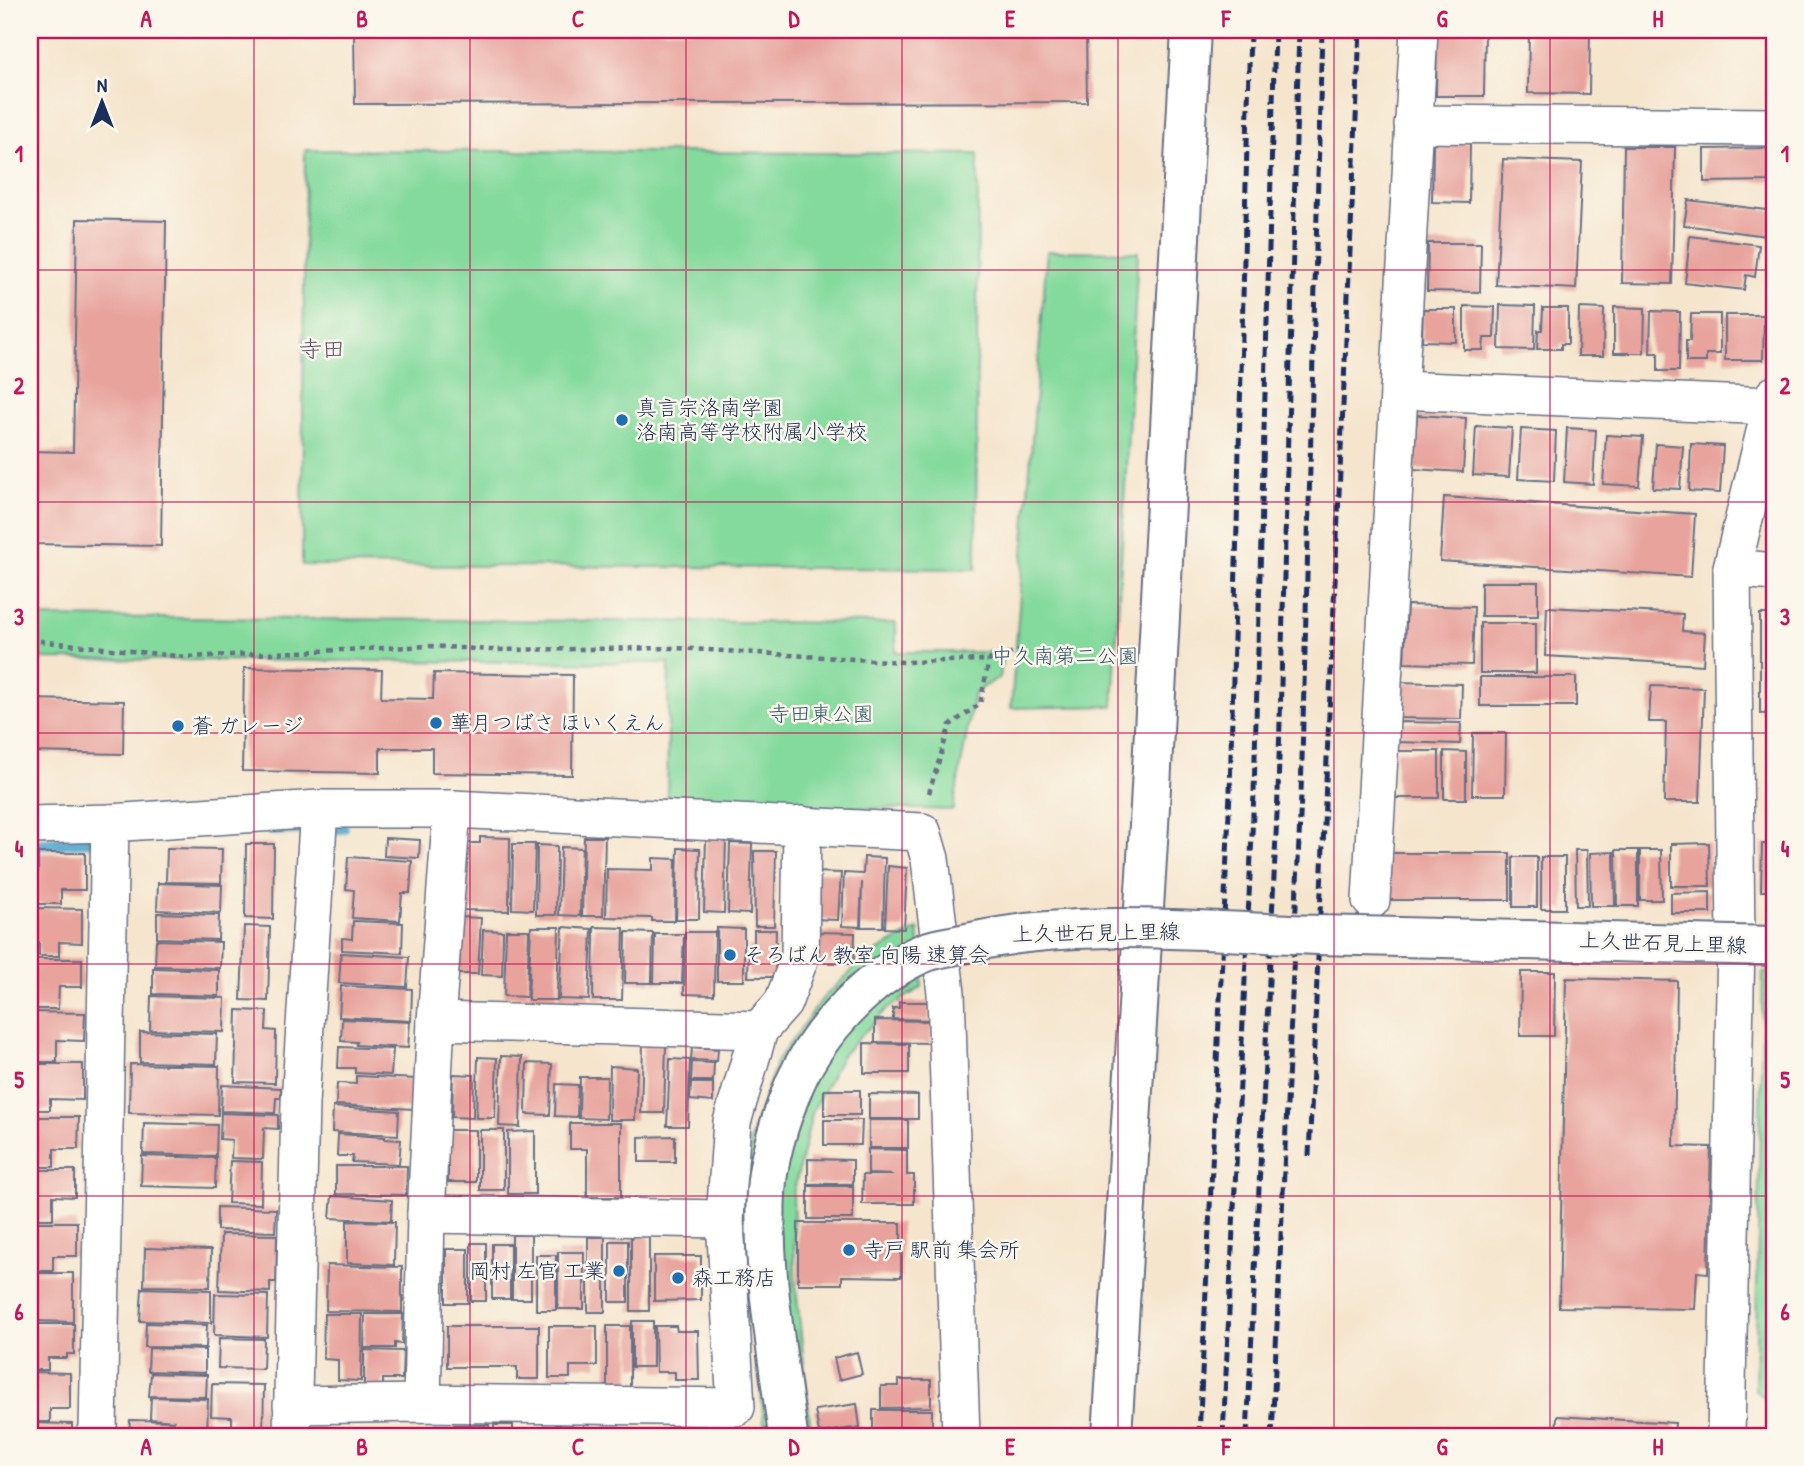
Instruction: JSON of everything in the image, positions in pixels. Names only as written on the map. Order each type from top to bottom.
[{"type":"street","points":[[1112,1436],[1151,797],[1191,30]]},
{"type":"street","points":[[1371,900],[1419,30]]},
{"type":"street","points":[[1413,124],[1774,127]]},
{"type":"street","points":[[1399,390],[1772,400],[1732,568],[1736,943],[1726,1436]]},
{"type":"street","points":[[1732,568],[1774,572]]},
{"type":"street","points":[[319,809],[300,1103],[292,1421],[422,1403],[736,1407],[724,1219],[732,1122],[759,1030],[783,1003],[800,957],[802,825]]},
{"type":"street","points":[[30,825],[110,823],[319,809],[452,809],[922,832],[930,859],[946,993],[961,1436]]},
{"type":"street","points":[[422,1403],[426,1214],[436,1021],[452,809]]},
{"type":"street","points":[[95,1436],[99,1416],[110,823]]},
{"type":"street","name":"上久世石見上里線","points":[[788,1436],[766,1246],[766,1189],[776,1135],[796,1081],[827,1030],[848,1006],[873,985],[896,968],[927,952],[1018,932],[1115,928],[1774,946]]},
{"type":"street","points":[[436,1021],[759,1030]]},
{"type":"street","points":[[426,1214],[724,1219]]},
{"type":"path","points":[[30,640],[186,657],[430,646],[490,650],[676,648],[903,662],[989,660],[1020,650]]},
{"type":"path","points":[[922,832],[925,806],[950,725],[980,704],[989,660]]},
{"type":"green space","points":[[305,150],[978,154],[976,569],[302,565]]},
{"type":"green space","name":"中久南第二公園","points":[[1047,251],[1138,252],[1113,706],[1011,708]]},
{"type":"green space","name":"寺田東公園","points":[[30,617],[896,623],[896,652],[1003,652],[1000,677],[974,693],[953,810],[667,802],[669,663],[30,659]]},
{"type":"green space","points":[[918,929],[922,987],[887,1009],[842,1055],[813,1110],[793,1194],[795,1277],[810,1423],[764,1423],[745,1241],[750,1141],[776,1062],[823,998],[869,955]]},
{"type":"green space","points":[[1763,972],[1774,973],[1774,1406],[1755,1390]]},
{"type":"building","points":[[354,30],[1086,30],[1087,102],[355,104]]},
{"type":"building","points":[[1437,30],[1485,30],[1484,96],[1436,96]]},
{"type":"building","points":[[1529,30],[1590,30],[1589,94],[1528,93]]},
{"type":"building","points":[[1433,142],[1470,143],[1469,203],[1432,202]]},
{"type":"building","points":[[1624,147],[1675,147],[1672,284],[1622,283]]},
{"type":"building","points":[[1774,148],[1774,181],[1704,182],[1704,149]]},
{"type":"building","points":[[1503,159],[1582,162],[1576,289],[1496,285]]},
{"type":"building","points":[[1688,200],[1774,211],[1774,237],[1684,225]]},
{"type":"building","points":[[77,219],[166,221],[161,546],[30,544],[30,451],[73,452]]},
{"type":"building","points":[[1690,236],[1759,245],[1755,277],[1746,275],[1744,290],[1685,283]]},
{"type":"building","points":[[1428,243],[1481,243],[1480,292],[1427,291]]},
{"type":"building","points":[[1500,305],[1535,306],[1534,350],[1499,349]]},
{"type":"building","points":[[1464,306],[1495,307],[1494,338],[1484,338],[1483,350],[1464,350]]},
{"type":"building","points":[[1614,307],[1645,308],[1644,353],[1614,353]]},
{"type":"building","points":[[1543,308],[1568,308],[1568,344],[1561,344],[1561,349],[1537,349],[1538,330],[1542,330]]},
{"type":"building","points":[[1579,308],[1604,309],[1603,356],[1578,356]]},
{"type":"building","points":[[1423,309],[1456,309],[1456,342],[1422,341]]},
{"type":"building","points":[[1651,311],[1680,312],[1679,371],[1658,371],[1658,353],[1650,353]]},
{"type":"building","points":[[1691,314],[1720,314],[1720,354],[1706,354],[1706,362],[1686,362],[1686,341],[1690,341]]},
{"type":"building","points":[[1725,315],[1764,315],[1763,360],[1725,360]]},
{"type":"building","points":[[1417,415],[1466,418],[1463,472],[1413,469]]},
{"type":"building","points":[[1476,426],[1512,428],[1509,477],[1473,475]]},
{"type":"building","points":[[1567,428],[1596,430],[1593,484],[1564,482]]},
{"type":"building","points":[[1521,429],[1556,431],[1554,481],[1518,479]]},
{"type":"building","points":[[1606,435],[1643,437],[1639,486],[1603,484]]},
{"type":"building","points":[[1656,444],[1683,446],[1680,489],[1653,488]]},
{"type":"building","points":[[1691,444],[1723,446],[1720,493],[1689,491]]},
{"type":"building","points":[[1444,497],[1695,514],[1691,577],[1440,561]]},
{"type":"building","points":[[1481,582],[1538,582],[1538,616],[1481,616]]},
{"type":"building","points":[[1407,605],[1474,607],[1472,665],[1404,663]]},
{"type":"building","points":[[1547,607],[1683,614],[1682,631],[1705,633],[1703,665],[1545,656]]},
{"type":"building","points":[[1760,614],[1774,614],[1774,713],[1760,714]]},
{"type":"building","points":[[1480,623],[1536,623],[1536,673],[1480,673]]},
{"type":"building","points":[[244,668],[382,670],[381,698],[433,699],[434,673],[573,675],[572,775],[432,773],[432,748],[380,748],[380,773],[242,771]]},
{"type":"building","points":[[1480,677],[1576,677],[1576,706],[1480,706]]},
{"type":"building","points":[[1399,682],[1462,684],[1461,719],[1398,718]]},
{"type":"building","points":[[1651,686],[1704,688],[1700,802],[1664,802],[1666,722],[1649,722]]},
{"type":"building","points":[[30,699],[124,701],[123,754],[30,752]]},
{"type":"building","points":[[1398,722],[1461,723],[1460,744],[1397,742]]},
{"type":"building","points":[[1473,733],[1506,733],[1505,795],[1472,795]]},
{"type":"building","points":[[1396,751],[1439,751],[1439,798],[1396,798]]},
{"type":"building","points":[[1444,751],[1466,752],[1466,799],[1444,799]]},
{"type":"building","points":[[480,837],[510,838],[509,911],[463,910],[464,843],[480,843]]},
{"type":"building","points":[[584,837],[605,837],[603,916],[582,916]]},
{"type":"building","points":[[385,838],[420,840],[419,858],[384,856]]},
{"type":"building","points":[[706,838],[726,838],[724,913],[704,912]]},
{"type":"building","points":[[730,843],[752,844],[750,914],[728,913]]},
{"type":"building","points":[[1709,843],[1710,886],[1671,886],[1671,844]]},
{"type":"building","points":[[246,844],[274,844],[273,919],[245,918]]},
{"type":"building","points":[[513,844],[535,844],[533,910],[512,909]]},
{"type":"building","points":[[1762,844],[1774,844],[1774,891],[1761,891]]},
{"type":"building","points":[[537,845],[557,846],[556,915],[536,915]]},
{"type":"building","points":[[561,847],[582,848],[580,916],[559,915]]},
{"type":"building","points":[[167,848],[222,849],[221,883],[166,882]]},
{"type":"building","points":[[678,848],[700,849],[699,919],[676,919]]},
{"type":"building","points":[[1575,850],[1587,850],[1588,906],[1576,906]]},
{"type":"building","points":[[1616,850],[1638,850],[1638,906],[1617,906]]},
{"type":"building","points":[[1640,850],[1661,850],[1662,900],[1640,900]]},
{"type":"building","points":[[754,851],[776,851],[774,926],[755,926]]},
{"type":"building","points":[[1614,852],[1615,906],[1591,906],[1590,853]]},
{"type":"building","points":[[38,853],[85,853],[85,890],[61,890],[61,904],[33,904],[33,871],[38,871]]},
{"type":"building","points":[[1387,853],[1510,853],[1510,900],[1387,900]]},
{"type":"building","points":[[348,857],[412,861],[410,893],[402,893],[400,921],[352,918],[354,890],[346,889]]},
{"type":"building","points":[[864,857],[885,858],[883,927],[861,927],[862,882],[860,927],[842,926],[844,873],[863,874]]},
{"type":"building","points":[[1513,857],[1537,857],[1537,907],[1513,907]]},
{"type":"building","points":[[1541,857],[1565,857],[1565,909],[1541,909]]},
{"type":"building","points":[[653,858],[676,859],[675,921],[606,917],[607,869],[653,870]]},
{"type":"building","points":[[888,866],[907,868],[904,929],[885,928]]},
{"type":"building","points":[[815,872],[841,873],[838,920],[813,919]]},
{"type":"building","points":[[158,883],[222,885],[221,913],[157,910]]},
{"type":"building","points":[[1710,892],[1710,913],[1671,913],[1671,893]]},
{"type":"building","points":[[36,908],[82,909],[82,943],[59,942],[59,956],[39,956],[39,942],[35,942]]},
{"type":"building","points":[[157,913],[219,915],[218,940],[157,938]]},
{"type":"building","points":[[461,917],[481,918],[478,974],[459,974]]},
{"type":"building","points":[[353,921],[403,923],[402,953],[342,950],[342,938],[352,939]]},
{"type":"building","points":[[244,926],[270,927],[268,1001],[241,1000]]},
{"type":"building","points":[[531,927],[559,927],[557,1000],[528,1000]]},
{"type":"building","points":[[563,927],[592,929],[589,1000],[559,999]]},
{"type":"building","points":[[594,927],[624,928],[622,1000],[593,1000]]},
{"type":"building","name":"そろばん 教室 向陽 速算会","points":[[717,928],[744,929],[744,981],[717,981]]},
{"type":"building","points":[[483,930],[503,931],[502,976],[481,975]]},
{"type":"building","points":[[506,930],[529,930],[527,997],[504,996]]},
{"type":"building","points":[[754,930],[776,930],[775,977],[748,977],[749,946],[754,947]]},
{"type":"building","points":[[626,932],[653,933],[652,983],[625,983]]},
{"type":"building","points":[[685,932],[715,932],[714,995],[684,994]]},
{"type":"building","points":[[816,932],[855,933],[854,964],[815,962]]},
{"type":"building","points":[[655,934],[684,934],[682,983],[654,983]]},
{"type":"building","points":[[156,940],[221,942],[220,968],[155,966]]},
{"type":"building","points":[[341,953],[409,957],[407,987],[339,983]]},
{"type":"building","points":[[31,959],[82,959],[82,987],[59,987],[58,1009],[31,1009]]},
{"type":"building","points":[[153,968],[219,970],[219,996],[153,994]]},
{"type":"building","points":[[1521,972],[1555,972],[1554,1036],[1520,1036]]},
{"type":"building","points":[[1566,978],[1677,981],[1674,1146],[1711,1147],[1708,1273],[1697,1272],[1695,1309],[1559,1307]]},
{"type":"building","points":[[341,986],[412,989],[411,1021],[339,1017]]},
{"type":"building","points":[[151,996],[225,998],[224,1032],[150,1030]]},
{"type":"building","points":[[899,1002],[930,1002],[929,1020],[893,1019],[893,1008],[899,1008]]},
{"type":"building","points":[[237,1010],[267,1011],[266,1030],[276,1031],[275,1083],[235,1082]]},
{"type":"building","points":[[30,1012],[85,1013],[84,1041],[57,1040],[57,1062],[30,1062]]},
{"type":"building","points":[[342,1019],[410,1022],[408,1048],[356,1045],[357,1042],[341,1041]]},
{"type":"building","points":[[875,1020],[931,1021],[931,1043],[875,1042]]},
{"type":"building","points":[[140,1032],[217,1034],[216,1064],[140,1062]]},
{"type":"building","points":[[643,1043],[666,1044],[664,1113],[641,1113]]},
{"type":"building","points":[[864,1043],[909,1044],[909,1073],[864,1073]]},
{"type":"building","points":[[339,1047],[393,1049],[391,1075],[355,1073],[355,1068],[338,1068]]},
{"type":"building","points":[[692,1047],[718,1049],[717,1061],[691,1060]]},
{"type":"building","points":[[501,1056],[522,1057],[520,1127],[499,1126]]},
{"type":"building","points":[[478,1057],[497,1058],[495,1118],[476,1118]]},
{"type":"building","points":[[670,1059],[690,1060],[688,1126],[667,1126]]},
{"type":"building","points":[[692,1062],[714,1063],[713,1081],[691,1081]]},
{"type":"building","points":[[527,1063],[552,1064],[550,1115],[526,1114]]},
{"type":"building","points":[[32,1064],[83,1064],[83,1100],[50,1099],[50,1110],[30,1110]]},
{"type":"building","points":[[130,1064],[219,1066],[218,1115],[129,1113]]},
{"type":"building","points":[[610,1066],[637,1068],[635,1120],[609,1120]]},
{"type":"building","points":[[453,1074],[474,1075],[473,1118],[452,1117]]},
{"type":"building","points":[[356,1076],[416,1079],[414,1109],[336,1105],[337,1083],[356,1084]]},
{"type":"building","points":[[580,1077],[607,1077],[606,1119],[579,1118]]},
{"type":"building","points":[[691,1083],[713,1083],[713,1102],[690,1100]]},
{"type":"building","points":[[556,1084],[578,1085],[577,1117],[555,1116]]},
{"type":"building","points":[[222,1085],[281,1088],[281,1098],[276,1098],[275,1113],[221,1111]]},
{"type":"building","points":[[824,1090],[860,1090],[860,1115],[824,1115]]},
{"type":"building","points":[[869,1094],[918,1095],[918,1119],[869,1119]]},
{"type":"building","points":[[333,1107],[399,1111],[398,1135],[332,1132]]},
{"type":"building","points":[[221,1113],[278,1115],[278,1129],[264,1128],[263,1159],[231,1158],[232,1140],[220,1139]]},
{"type":"building","points":[[30,1117],[79,1117],[78,1149],[54,1149],[54,1167],[30,1167]]},
{"type":"building","points":[[824,1120],[862,1120],[861,1145],[824,1145]]},
{"type":"building","points":[[869,1120],[908,1120],[908,1148],[869,1148]]},
{"type":"building","points":[[144,1123],[217,1125],[216,1156],[143,1154]]},
{"type":"building","points":[[570,1123],[621,1123],[621,1197],[587,1197],[587,1149],[570,1149]]},
{"type":"building","points":[[448,1130],[476,1130],[476,1182],[448,1182]]},
{"type":"building","points":[[480,1130],[504,1130],[504,1190],[480,1190]]},
{"type":"building","points":[[535,1131],[535,1194],[508,1194],[508,1132]]},
{"type":"building","points":[[338,1134],[401,1140],[399,1164],[352,1162],[353,1156],[337,1156]]},
{"type":"building","points":[[675,1136],[675,1162],[639,1162],[639,1137]]},
{"type":"building","points":[[868,1149],[907,1150],[907,1175],[914,1175],[914,1204],[862,1204],[863,1175],[893,1175],[868,1174]]},
{"type":"building","points":[[142,1156],[216,1158],[215,1188],[141,1186]]},
{"type":"building","points":[[808,1159],[853,1160],[853,1184],[808,1184]]},
{"type":"building","points":[[230,1161],[262,1162],[261,1204],[228,1203]]},
{"type":"building","points":[[336,1166],[407,1166],[406,1195],[336,1194]]},
{"type":"building","points":[[30,1170],[75,1170],[75,1197],[53,1196],[53,1219],[30,1219]]},
{"type":"building","points":[[808,1186],[853,1186],[853,1219],[808,1219]]},
{"type":"building","points":[[332,1196],[392,1200],[391,1221],[330,1218]]},
{"type":"building","points":[[217,1207],[276,1209],[275,1232],[217,1230]]},
{"type":"building","points":[[347,1221],[395,1222],[394,1265],[347,1263]]},
{"type":"building","points":[[30,1222],[77,1222],[77,1256],[53,1256],[53,1271],[30,1271]]},
{"type":"building","name":"寺戸 駅前 集会所","points":[[798,1223],[901,1223],[901,1277],[842,1276],[842,1284],[798,1284]]},
{"type":"building","points":[[221,1234],[277,1235],[276,1282],[270,1282],[270,1292],[219,1290]]},
{"type":"building","points":[[631,1234],[649,1234],[649,1311],[631,1311]]},
{"type":"building","points":[[512,1235],[531,1235],[531,1299],[512,1299]]},
{"type":"building","points":[[588,1237],[605,1237],[605,1312],[588,1312]]},
{"type":"building","name":"岡村 左官 工業","points":[[610,1241],[628,1241],[628,1302],[610,1302]]},
{"type":"building","points":[[471,1243],[486,1243],[486,1301],[471,1301]]},
{"type":"building","points":[[492,1244],[510,1244],[510,1299],[492,1299]]},
{"type":"building","points":[[145,1248],[211,1250],[210,1287],[144,1286]]},
{"type":"building","points":[[446,1249],[468,1249],[468,1303],[446,1303]]},
{"type":"building","points":[[558,1252],[584,1252],[584,1309],[558,1309]]},
{"type":"building","points":[[536,1255],[556,1255],[556,1310],[536,1310]]},
{"type":"building","name":"森工務店","points":[[654,1256],[701,1256],[701,1300],[654,1301]]},
{"type":"building","points":[[327,1265],[402,1267],[402,1312],[326,1311]]},
{"type":"building","points":[[30,1273],[73,1273],[73,1322],[30,1321]]},
{"type":"building","points":[[142,1288],[211,1290],[211,1323],[140,1321]]},
{"type":"building","points":[[215,1294],[268,1295],[267,1337],[214,1335]]},
{"type":"building","points":[[324,1314],[362,1314],[361,1381],[338,1380],[338,1360],[323,1359]]},
{"type":"building","points":[[365,1314],[403,1314],[402,1344],[395,1343],[395,1348],[364,1348]]},
{"type":"building","points":[[632,1321],[653,1321],[653,1367],[632,1367]]},
{"type":"building","points":[[146,1323],[207,1325],[206,1348],[145,1347]]},
{"type":"building","points":[[30,1324],[74,1324],[74,1354],[67,1354],[67,1358],[48,1358],[48,1370],[30,1370]]},
{"type":"building","points":[[447,1326],[539,1326],[539,1379],[517,1379],[517,1367],[447,1367]]},
{"type":"building","points":[[549,1326],[597,1326],[597,1366],[570,1366],[570,1378],[549,1378]]},
{"type":"building","points":[[607,1326],[630,1326],[630,1387],[607,1387]]},
{"type":"building","points":[[655,1326],[676,1326],[677,1331],[698,1331],[699,1380],[675,1380],[675,1372],[656,1372]]},
{"type":"building","points":[[219,1338],[264,1339],[263,1369],[218,1368]]},
{"type":"building","points":[[149,1348],[205,1350],[205,1373],[148,1371]]},
{"type":"building","points":[[364,1350],[403,1351],[402,1379],[383,1379],[383,1389],[364,1388]]},
{"type":"building","points":[[857,1352],[862,1374],[839,1380],[834,1358]]},
{"type":"building","points":[[30,1372],[70,1373],[70,1409],[50,1409],[50,1422],[30,1422]]},
{"type":"building","points":[[151,1373],[207,1375],[206,1397],[149,1396]]},
{"type":"building","points":[[899,1380],[931,1380],[931,1407],[881,1408],[881,1386],[899,1386]]},
{"type":"building","points":[[212,1384],[264,1385],[263,1436],[232,1436],[232,1417],[211,1416]]},
{"type":"building","points":[[151,1397],[208,1399],[207,1436],[129,1436],[130,1420],[175,1421],[150,1419]]},
{"type":"building","points":[[857,1404],[860,1427],[819,1433],[815,1410]]},
{"type":"building","points":[[873,1410],[932,1410],[932,1435],[873,1435]]},
{"type":"building","points":[[1557,1416],[1675,1423],[1674,1436],[1556,1436]]},
{"type":"building","points":[[30,1423],[72,1424],[72,1436],[30,1436]]},
{"type":"building","points":[[556,1424],[584,1424],[584,1436],[556,1436]]},
{"type":"building","points":[[454,1425],[489,1425],[489,1436],[454,1436]]},
{"type":"building","points":[[494,1425],[513,1425],[513,1436],[494,1436]]},
{"type":"building","points":[[649,1433],[699,1433],[699,1436],[649,1436]]},
{"type":"waterway","points":[[271,830],[343,828]]},
{"type":"waterway","points":[[30,845],[89,841]]},
{"type":"railway","points":[[1199,1436],[1230,792],[1250,30]]},
{"type":"railway","points":[[1223,1436],[1254,793],[1275,30]]},
{"type":"railway","points":[[1247,1436],[1278,794],[1299,30]]},
{"type":"railway","points":[[1272,1436],[1301,795],[1322,30]]},
{"type":"railway","points":[[1309,1156],[1360,30]]},
{"type":"place","name":"真言宗洛南学園 洛南高等学校附属小学校","points":[[622,420]]},
{"type":"place","name":"華月つばさ ほいくえん","points":[[436,723]]},
{"type":"place","name":"蒼 ガレージ","points":[[178,726]]},
{"type":"place","name":"そろばん 教室 向陽 速算会","points":[[730,955]]},
{"type":"place","name":"寺戸 駅前 集会所","points":[[849,1250]]},
{"type":"place","name":"岡村 左官 工業","points":[[619,1271]]},
{"type":"place","name":"森工務店","points":[[678,1278]]},
{"type":"district","name":"寺田","points":[[322,349]]}]
